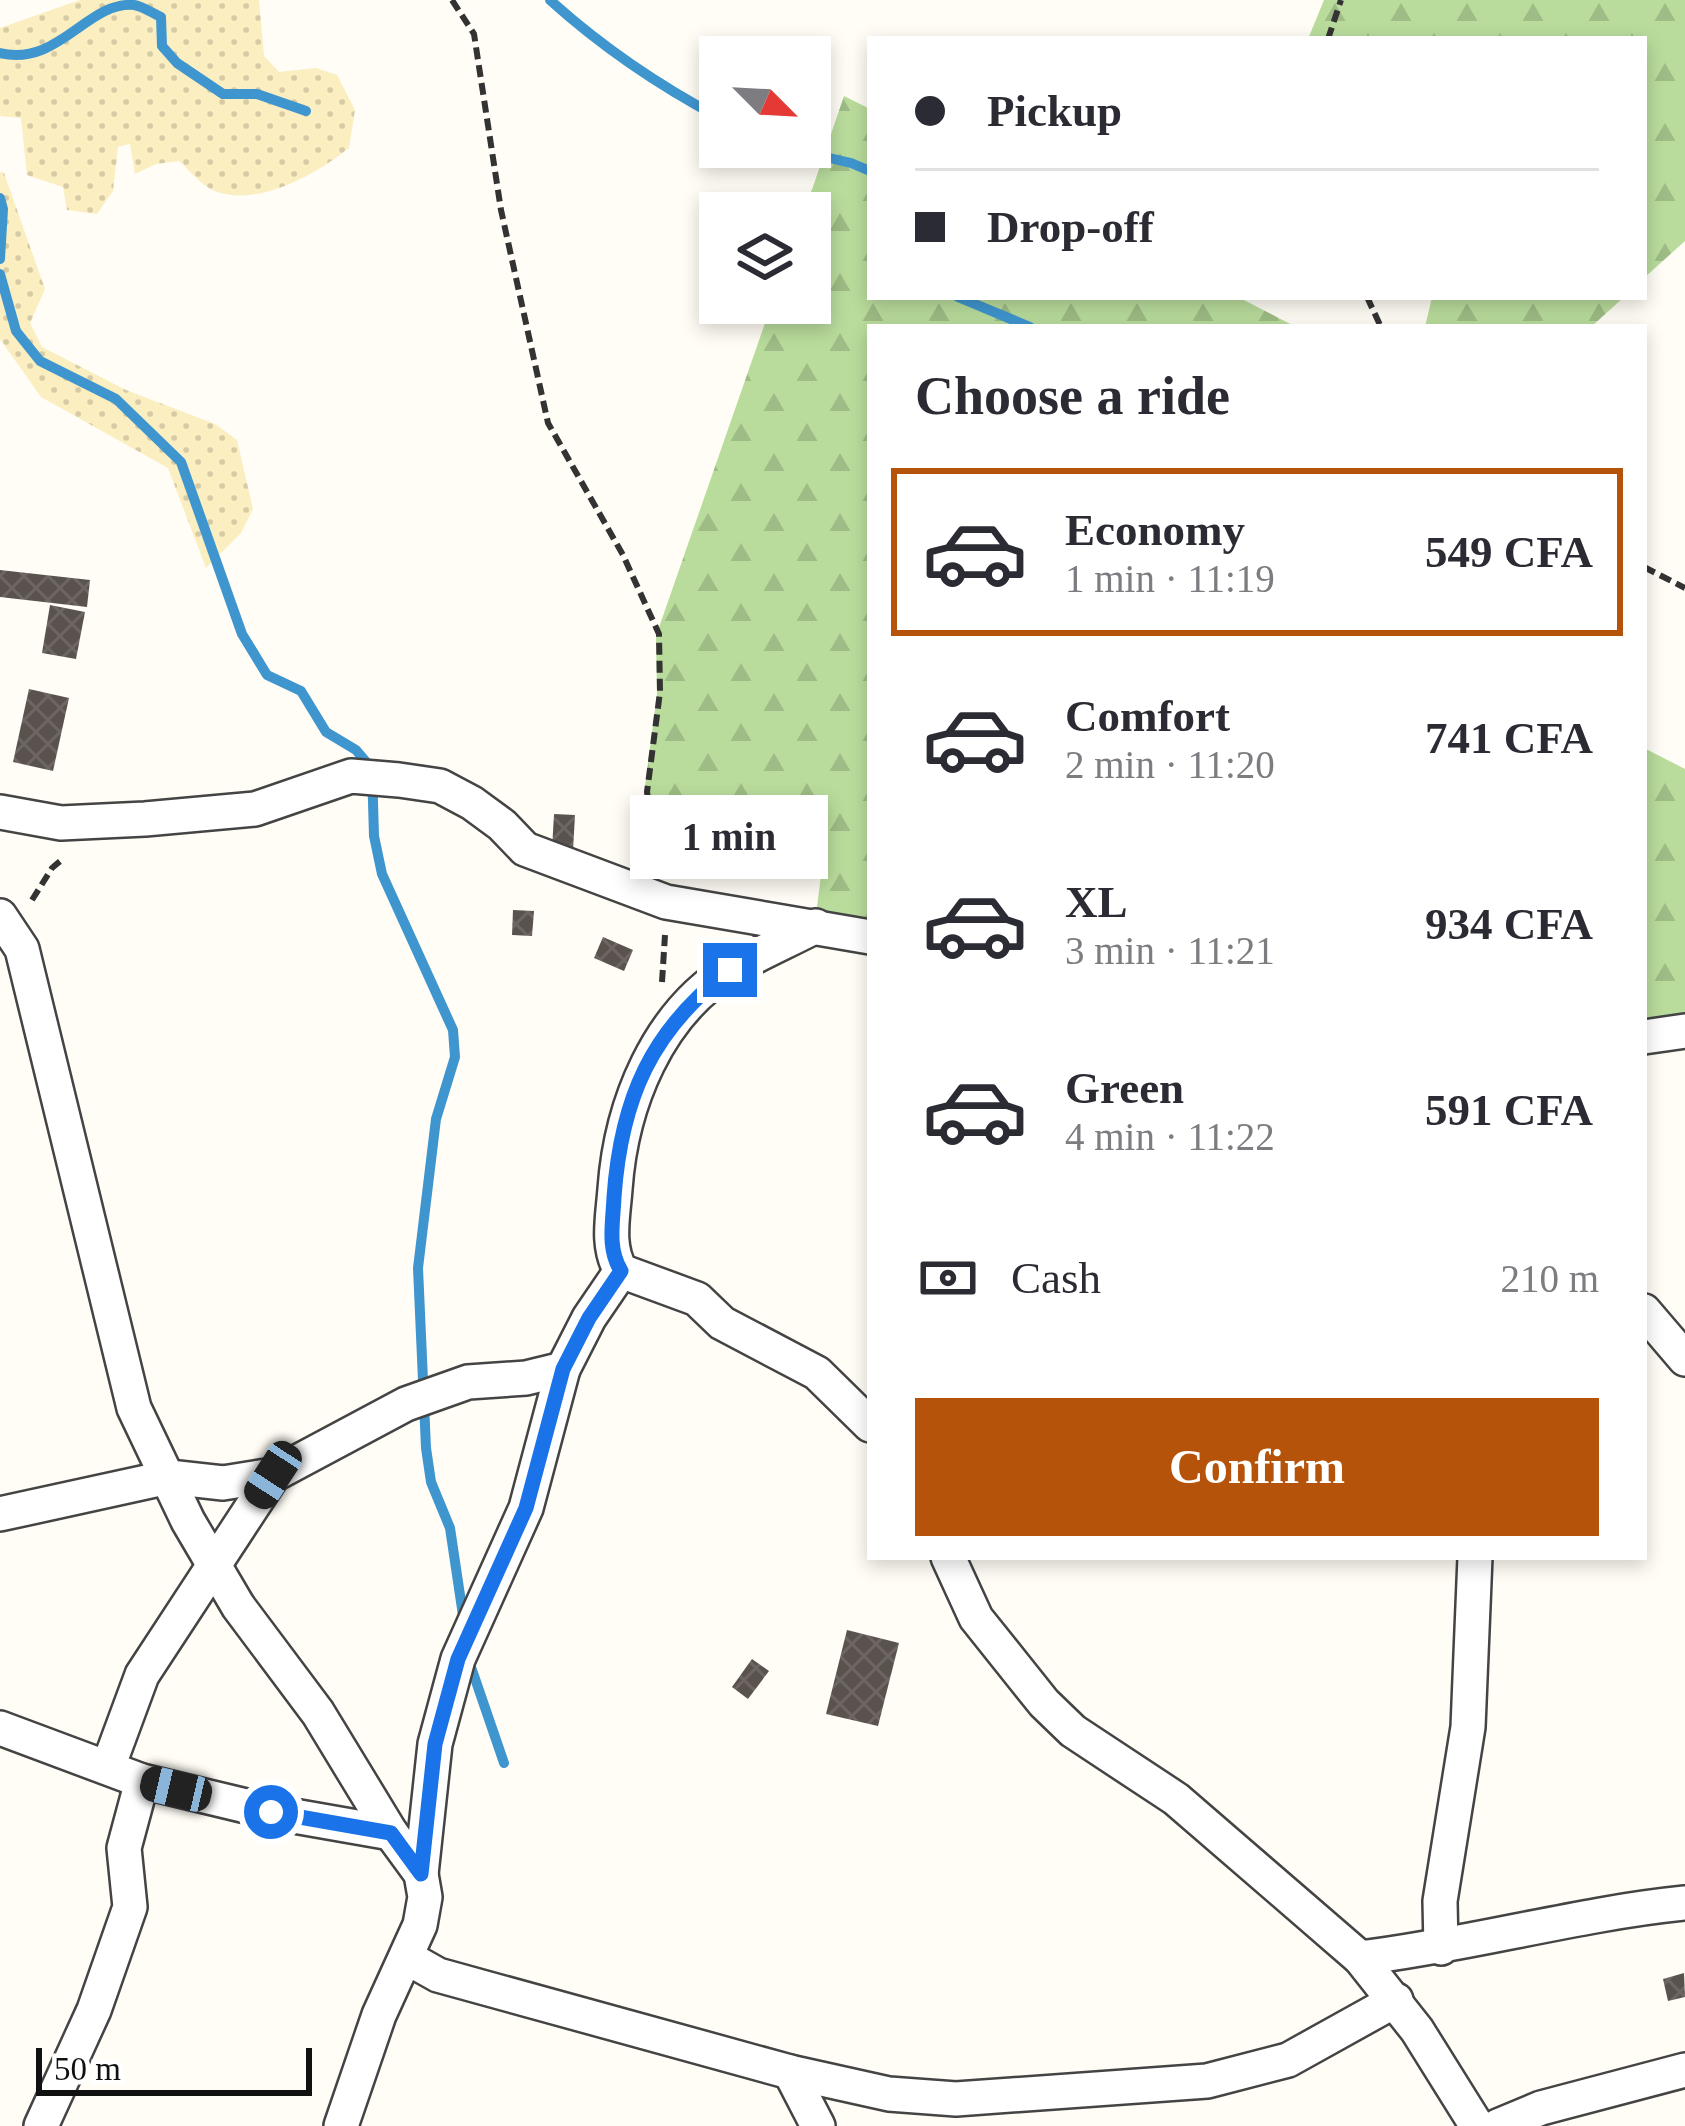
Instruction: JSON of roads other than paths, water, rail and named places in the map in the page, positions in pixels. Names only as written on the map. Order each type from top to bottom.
[{"type":"street","points":[[0,812],[61,823],[145,819],[255,809],[351,776],[399,780],[440,786],[487,814],[525,849],[666,902],[867,936]]},
{"type":"street","points":[[6,925],[22,949],[134,1408],[238,1606],[318,1713],[421,1874]]},
{"type":"street","points":[[621,1271],[611,1246],[625,1124],[659,1040],[692,999],[730,970],[816,926]]},
{"type":"street","points":[[1647,1037],[1685,1031]]},
{"type":"street","points":[[340,2126],[379,2015],[420,1925],[435,1744],[458,1659],[526,1508],[563,1369],[589,1318],[621,1271]]},
{"type":"street","points":[[621,1271],[697,1299],[722,1323],[818,1373],[867,1422]]},
{"type":"street","points":[[1647,1315],[1685,1359]]},
{"type":"street","points":[[0,1514],[169,1477],[223,1483],[273,1475],[406,1404],[468,1382],[526,1378],[563,1369]]},
{"type":"street","points":[[108,1767],[142,1675],[273,1475]]},
{"type":"street","points":[[949,1560],[976,1618],[1044,1703],[1073,1731],[1176,1799],[1360,1958],[1396,2000],[1477,2126]]},
{"type":"street","points":[[1441,1948],[1440,1901],[1468,1727],[1475,1560]]},
{"type":"street","points":[[0,1728],[142,1781],[271,1812],[391,1833]]},
{"type":"street","points":[[41,2126],[94,2010],[130,1907],[124,1849],[142,1781]]},
{"type":"street","points":[[1360,1958],[1441,1948],[1636,1908],[1685,1903]]},
{"type":"street","points":[[406,1957],[437,1975],[790,2072],[889,2094],[956,2099],[1207,2081],[1288,2060],[1396,2000]]},
{"type":"street","points":[[1498,2126],[1541,2108],[1685,2070]]},
{"type":"street","points":[[790,2072],[818,2126]]},
{"type":"waterway","points":[[550,0],[631,64],[699,106]]},
{"type":"waterway","points":[[0,53],[39,51],[102,13],[134,5],[161,17],[162,46],[177,63],[223,94],[257,94],[306,111]]},
{"type":"waterway","points":[[831,158],[867,170]]},
{"type":"waterway","points":[[0,198],[0,259]]},
{"type":"waterway","points":[[0,274],[16,331],[40,361],[116,399],[181,462],[242,634],[267,675],[301,691],[326,732],[356,750],[372,769],[374,836],[382,874],[453,1030],[455,1057],[436,1119],[418,1268],[426,1448],[431,1482],[450,1528],[464,1622]]},
{"type":"waterway","points":[[965,300],[1023,324]]},
{"type":"waterway","points":[[470,1664],[504,1763]]}]
